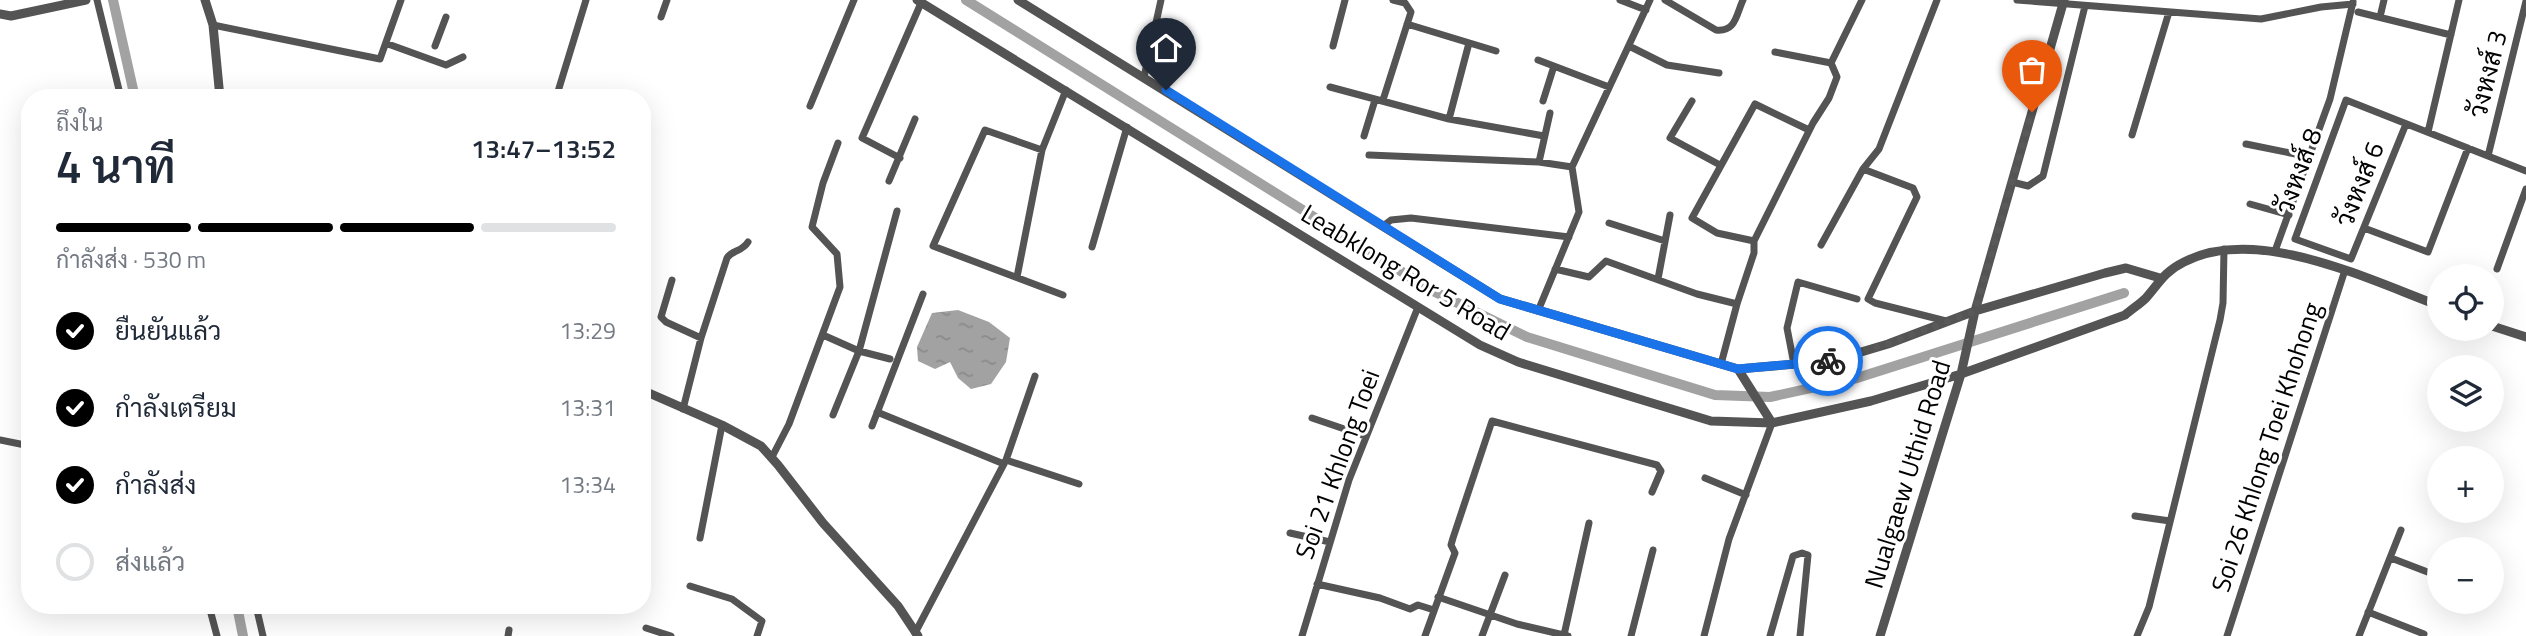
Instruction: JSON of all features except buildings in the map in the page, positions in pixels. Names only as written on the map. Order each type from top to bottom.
[{"type":"street","points":[[0,14],[11,16],[86,0]]},
{"type":"street","points":[[97,0],[119,89]]},
{"type":"street","points":[[205,0],[213,25],[219,89]]},
{"type":"street","points":[[213,25],[380,60],[388,44],[401,0]]},
{"type":"street","points":[[559,89],[586,0]]},
{"type":"street","points":[[661,17],[667,0]]},
{"type":"street","points":[[810,106],[855,0]]},
{"type":"street","name":"Leabklong Ror 5 Road","points":[[1019,0],[1500,299],[1738,369],[1831,361],[1888,344],[1975,311],[2126,268],[2160,278]]},
{"type":"street","points":[[1144,77],[1161,0]]},
{"type":"street","points":[[1333,46],[1345,0]]},
{"type":"street","points":[[1364,136],[1407,24],[1410,8],[1405,3],[1393,0]]},
{"type":"street","points":[[1620,0],[1646,10]]},
{"type":"street","points":[[1538,311],[1579,212],[1572,167],[1650,0]]},
{"type":"street","points":[[1665,0],[1716,30],[1724,31],[1732,27],[1743,0]]},
{"type":"street","points":[[1721,364],[1754,253],[1754,242],[1809,131],[1829,98],[1837,77],[1831,63],[1862,0]]},
{"type":"street","points":[[1821,245],[1863,169],[1879,149],[1937,0]]},
{"type":"street","points":[[2017,0],[2261,19],[2353,2],[2330,99],[2275,251]]},
{"type":"street","points":[[2380,17],[2384,0]]},
{"type":"street","points":[[2428,132],[2459,0]]},
{"type":"street","points":[[900,158],[862,138],[919,1]]},
{"type":"street","name":"Leabklong Ror 5 Road","points":[[919,1],[1480,345],[1518,362],[1711,421],[1772,423],[1871,401],[1961,374],[2125,315],[2146,298],[2160,278],[2185,261],[2224,249],[2275,251],[2345,270],[2427,301]]},
{"type":"street","name":"วังหงส์ 3","points":[[2488,156],[2526,1]]},
{"type":"street","name":"Nualgaew Uthid Road","points":[[1880,636],[1961,374],[1975,311],[2063,2]]},
{"type":"street","points":[[2012,181],[2028,186],[2043,177],[2085,6]]},
{"type":"street","points":[[2132,135],[2169,12]]},
{"type":"street","points":[[2358,12],[2451,35]]},
{"type":"street","points":[[432,53],[446,17]]},
{"type":"street","points":[[1407,24],[1496,51]]},
{"type":"street","points":[[1448,119],[1469,43]]},
{"type":"street","points":[[388,44],[432,53],[446,65],[463,57]]},
{"type":"street","points":[[1629,46],[1667,65],[1719,73]]},
{"type":"street","points":[[1775,52],[1831,63]]},
{"type":"street","points":[[1538,61],[1609,87]]},
{"type":"street","points":[[1543,101],[1554,66]]},
{"type":"street","points":[[1330,86],[1448,119],[1544,136]]},
{"type":"street","points":[[1017,277],[1042,150],[1066,90]]},
{"type":"street","name":"วังหงส์ 8","points":[[2351,259],[2295,239],[2346,100],[2406,124]]},
{"type":"street","points":[[1692,101],[1670,138],[1720,165]]},
{"type":"street","points":[[1754,242],[1717,233],[1692,218],[1755,104],[1809,131]]},
{"type":"street","points":[[1539,162],[1550,113]]},
{"type":"street","points":[[889,181],[915,119]]},
{"type":"street","points":[[2406,124],[2526,171]]},
{"type":"street","name":"วังหงส์ 6","points":[[2351,259],[2406,124]]},
{"type":"street","points":[[1092,247],[1127,127]]},
{"type":"street","points":[[1042,150],[985,130],[933,246],[1063,295]]},
{"type":"street","points":[[772,457],[789,424],[840,287],[837,254],[812,227],[838,143]]},
{"type":"street","points":[[2246,144],[2310,157]]},
{"type":"street","points":[[2364,228],[2428,252],[2468,148]]},
{"type":"street","points":[[1369,155],[1539,162],[1572,167]]},
{"type":"street","points":[[1863,169],[1913,188],[1916,197],[1868,299],[1946,321]]},
{"type":"street","points":[[2499,264],[2526,189]]},
{"type":"street","points":[[2250,204],[2289,215]]},
{"type":"street","points":[[833,415],[859,351],[897,211]]},
{"type":"street","points":[[1658,279],[1670,215]]},
{"type":"street","points":[[1383,226],[1391,219],[1411,218],[1569,237]]},
{"type":"street","points":[[1609,223],[1665,241]]},
{"type":"street","points":[[683,409],[701,338],[727,258],[744,249],[748,242]]},
{"type":"street","points":[[2137,636],[2149,607],[2222,312],[2224,249]]},
{"type":"street","points":[[1555,269],[1589,277],[1606,261],[1697,294],[1737,304]]},
{"type":"street","name":"Soi 26 Khlong Toei Khohong","points":[[2227,636],[2345,270]]},
{"type":"street","points":[[672,280],[661,317],[666,322],[701,338]]},
{"type":"street","points":[[1794,364],[1787,328],[1798,282],[1857,299]]},
{"type":"street","points":[[872,426],[923,294]]},
{"type":"street","name":"Soi 21 Khlong Toei","points":[[1302,636],[1365,436],[1418,307]]},
{"type":"street","points":[[2504,330],[2526,337]]},
{"type":"street","points":[[823,335],[859,351],[890,359]]},
{"type":"street","points":[[1705,636],[1729,539],[1772,423],[1738,369]]},
{"type":"street","points":[[651,394],[722,425],[761,446],[823,523],[898,606],[917,634],[1005,462],[1035,376]]},
{"type":"street","points":[[877,412],[1005,462],[1079,484]]},
{"type":"street","points":[[1312,418],[1365,436]]},
{"type":"street","points":[[1425,636],[1455,553],[1451,545],[1452,538],[1492,421],[1657,465],[1661,471],[1652,492]]},
{"type":"street","points":[[700,538],[722,425]]},
{"type":"street","points":[[0,440],[21,444]]},
{"type":"street","points":[[1705,478],[1746,495]]},
{"type":"street","points":[[2135,516],[2170,521]]},
{"type":"street","points":[[1438,597],[1517,624],[1566,636],[1589,523]]},
{"type":"street","points":[[2359,636],[2401,530]]},
{"type":"street","points":[[1290,533],[1330,542]]},
{"type":"street","points":[[1631,636],[1653,550]]},
{"type":"street","points":[[1770,636],[1793,556],[1802,553],[1808,555],[1800,636]]},
{"type":"street","points":[[2391,558],[2427,572]]},
{"type":"street","points":[[1482,636],[1505,575]]},
{"type":"street","points":[[1317,583],[1380,598],[1410,609],[1418,605],[1434,610]]},
{"type":"street","points":[[690,586],[732,599],[762,621],[757,636]]},
{"type":"street","points":[[2368,612],[2424,634]]},
{"type":"street","points":[[211,614],[217,636]]},
{"type":"street","points":[[258,614],[263,636]]},
{"type":"street","points":[[646,628],[671,636]]},
{"type":"water","points":[[958,310],[989,322],[1010,338],[1006,362],[991,384],[971,389],[958,378],[950,362],[935,369],[918,361],[917,347],[932,313]]},
{"type":"waterway","points":[[113,0],[133,89]]},
{"type":"waterway","points":[[966,0],[1431,290],[1527,337],[1715,395],[1770,397],[1857,378],[2124,293]]},
{"type":"waterway","points":[[239,614],[243,636]]},
{"type":"way so far","points":[[1828,361],[1888,344],[1975,311],[2032,112]]},
{"type":"route","points":[[1166,90],[1500,299],[1738,369],[1828,361]]}]
